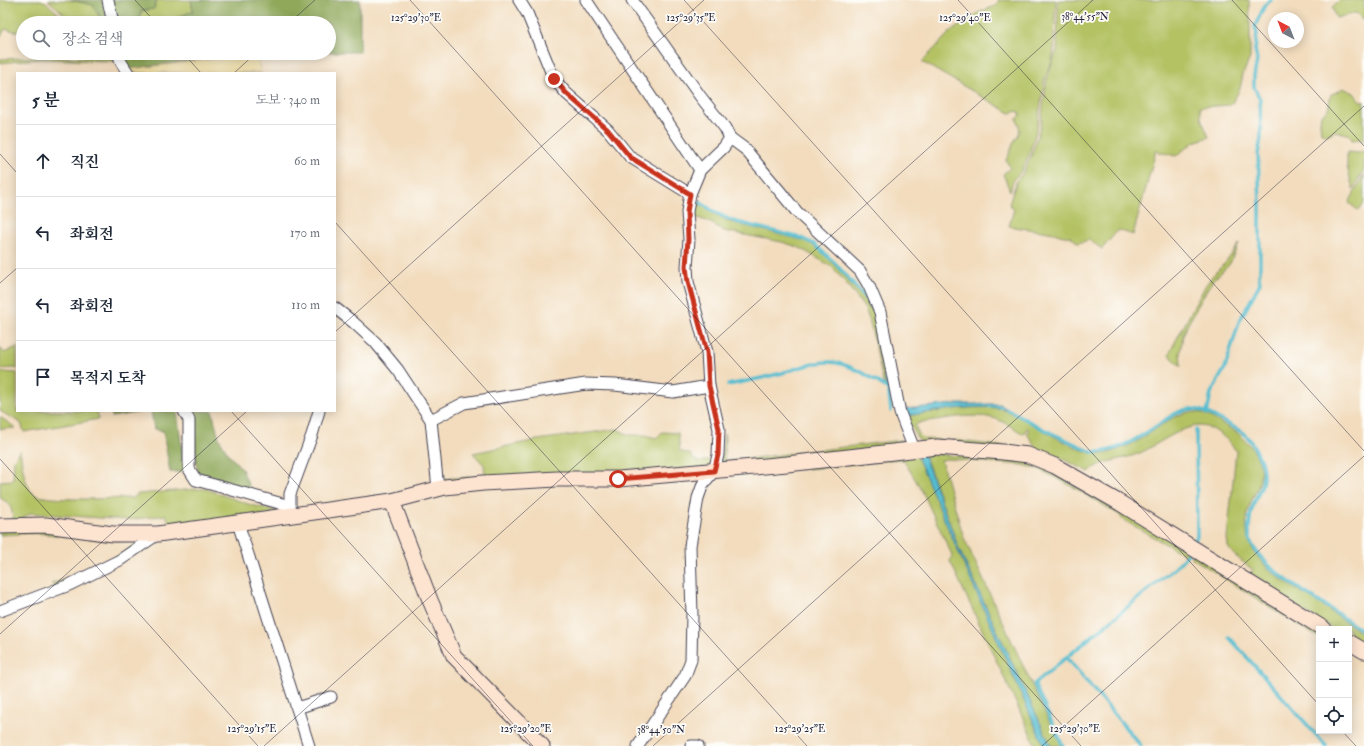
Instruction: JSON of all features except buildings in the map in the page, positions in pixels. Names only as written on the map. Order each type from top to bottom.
[{"type":"street","points":[[108,0],[111,16]]},
{"type":"street","points":[[519,0],[527,13],[554,79],[566,93],[608,130],[630,157],[690,194]]},
{"type":"street","points":[[586,0],[700,170]]},
{"type":"street","points":[[632,0],[700,96],[725,128],[730,138],[745,149],[797,212],[860,271],[869,286],[880,312],[900,413],[914,450]]},
{"type":"street","points":[[120,60],[127,72]]},
{"type":"street","points":[[638,746],[685,676],[691,660],[692,614],[690,546],[698,498],[703,484],[714,471],[718,455],[719,429],[709,386],[707,352],[688,282],[686,267],[688,239],[687,212],[690,194],[700,170],[724,148],[730,138]]},
{"type":"street","points":[[336,309],[353,322],[374,342],[398,370],[431,420],[438,489]]},
{"type":"street","points":[[431,420],[464,403],[586,384],[615,385],[674,392],[709,386]]},
{"type":"street","points":[[185,412],[189,420],[189,469],[196,480],[290,511]]},
{"type":"street","points":[[290,511],[290,494],[312,435],[318,412]]},
{"type":"street","points":[[0,526],[46,525],[113,534],[158,534],[238,523],[290,511],[392,501],[438,489],[483,483],[618,479],[787,464],[937,447],[1028,455],[1055,466],[1120,503],[1319,626]]},
{"type":"street","points":[[392,501],[430,600],[454,656],[542,746]]},
{"type":"street","points":[[238,523],[309,746]]},
{"type":"street","points":[[0,611],[70,585],[120,560],[158,534]]},
{"type":"street","points":[[1352,644],[1364,650]]},
{"type":"street","points":[[297,708],[331,697]]},
{"type":"street","points":[[691,746],[698,746]]},
{"type":"green space","points":[[0,0],[41,0],[46,2],[61,16],[16,16],[16,31],[5,29],[0,38]]},
{"type":"green space","points":[[48,0],[70,0],[93,5],[99,16],[66,16]]},
{"type":"green space","points":[[70,0],[101,0],[106,8],[108,16],[99,16],[93,5]]},
{"type":"green space","points":[[110,0],[157,0],[154,9],[141,11],[140,16],[115,16]]},
{"type":"green space","points":[[157,0],[191,0],[193,11],[180,16],[140,16],[141,11],[153,9]]},
{"type":"green space","points":[[191,0],[360,0],[360,52],[336,52],[336,16],[180,16],[193,11]]},
{"type":"green space","points":[[998,0],[1056,0],[1054,50],[1052,62],[1045,78],[1037,128],[1029,155],[1021,172],[1014,179],[1010,191],[1003,174],[1010,168],[1006,160],[1019,133],[1017,119],[1021,115],[1018,111],[1010,113],[922,62],[950,32],[980,12],[997,5]]},
{"type":"green space","points":[[1058,0],[1249,0],[1250,58],[1243,74],[1240,89],[1231,105],[1200,107],[1201,118],[1209,137],[1194,142],[1176,156],[1156,151],[1133,235],[1118,230],[1102,249],[1089,240],[1078,243],[1070,236],[1009,226],[1014,209],[1009,204],[1017,180],[1023,173],[1031,156],[1040,128],[1047,78],[1057,50]]},
{"type":"green space","points":[[1340,0],[1364,0],[1364,21],[1357,13],[1336,18],[1332,7]]},
{"type":"green space","points":[[16,58],[16,60],[28,60],[0,63],[0,59]]},
{"type":"green space","points":[[76,60],[115,60],[115,61]]},
{"type":"green space","points":[[124,60],[201,60],[128,69]]},
{"type":"green space","points":[[1343,88],[1354,93],[1360,101],[1364,101],[1364,142],[1361,139],[1352,140],[1350,135],[1335,131],[1327,135],[1321,133],[1321,115],[1328,109],[1331,94]]},
{"type":"green space","points":[[1364,151],[1364,170],[1353,189],[1347,167],[1347,152],[1358,153]]},
{"type":"green space","points":[[1364,174],[1364,204],[1359,211],[1349,203]]},
{"type":"green space","points":[[694,200],[730,222],[806,241],[821,251],[866,301],[874,313],[886,387],[884,386],[869,319],[865,309],[832,267],[798,247],[782,242],[724,231],[711,223],[693,216]]},
{"type":"green space","points":[[1239,244],[1229,265],[1213,280],[1187,326],[1183,336],[1180,352],[1181,366],[1169,355],[1173,346],[1205,286],[1213,275],[1226,262]]},
{"type":"green space","points":[[0,347],[4,353],[16,347],[16,369],[0,369]]},
{"type":"green space","points":[[4,372],[16,373],[16,412],[97,412],[99,419],[24,432],[21,423],[0,411],[0,374]]},
{"type":"green space","points":[[999,407],[1017,415],[1058,439],[1095,454],[1105,454],[1132,444],[1173,418],[1187,413],[1197,412],[1204,414],[1234,430],[1254,451],[1259,462],[1261,473],[1258,488],[1251,502],[1247,518],[1247,535],[1251,546],[1263,564],[1271,571],[1289,585],[1317,602],[1351,626],[1328,626],[1194,547],[1250,575],[1253,570],[1233,554],[1228,547],[1227,537],[1236,451],[1225,438],[1210,428],[1199,426],[1184,429],[1140,453],[1099,465],[1089,472],[1055,455],[1039,451],[1027,434],[1029,429],[1027,428],[1024,434],[997,419],[976,416],[922,422],[915,426],[919,434],[924,439],[960,441],[1032,450],[1060,466],[921,442],[916,436],[906,416],[957,408]]},
{"type":"green space","points":[[112,412],[141,412],[112,417]]},
{"type":"green space","points":[[151,412],[177,412],[185,472],[170,472],[163,431],[154,429]]},
{"type":"green space","points":[[189,412],[212,412],[219,438],[229,455],[242,469],[250,489],[198,472]]},
{"type":"green space","points":[[0,417],[16,428],[0,429]]},
{"type":"green space","points":[[617,429],[629,435],[645,435],[656,438],[662,432],[678,433],[680,451],[690,454],[699,462],[714,459],[710,468],[444,481],[442,479],[485,476],[484,465],[473,453],[537,440]]},
{"type":"green space","points":[[724,434],[725,461],[902,440],[904,444],[728,466],[722,463],[721,459]]},
{"type":"green space","points":[[20,450],[24,474],[28,486],[34,494],[41,496],[66,499],[133,498],[138,494],[206,489],[251,505],[281,512],[171,528],[166,515],[128,520],[31,513],[20,520],[14,521],[9,504],[0,498],[0,481],[13,480],[14,460]]},
{"type":"green space","points":[[923,453],[917,456],[1044,746],[1036,746],[950,561],[952,555],[921,489],[904,461],[898,459],[808,469],[809,464]]},
{"type":"green space","points":[[924,453],[1026,461],[1039,465],[1189,551],[1185,555],[1122,519],[1120,515],[1073,487],[1039,469],[1023,465],[948,459],[941,460],[964,538],[1044,711],[1062,746],[1051,746],[959,549]]},
{"type":"green space","points":[[27,529],[138,539],[141,540],[141,543],[99,568],[77,578],[53,586],[52,583],[72,578],[75,573],[100,565],[116,557],[137,542],[36,533],[0,535],[0,531]]},
{"type":"green space","points":[[1192,552],[1316,628],[1316,636],[1191,557]]},
{"type":"green space","points":[[1352,627],[1364,635],[1364,647],[1352,640]]},
{"type":"sand","points":[[201,60],[258,60],[261,72],[130,72],[128,69]]},
{"type":"water","points":[[955,404],[1000,404],[1007,409],[982,407],[944,410],[906,416],[905,409]]},
{"type":"water","points":[[923,453],[959,549],[1051,746],[1044,746],[948,529],[917,456]]},
{"type":"waterway","points":[[1207,414],[1211,393],[1225,368],[1239,322],[1260,283],[1258,154],[1261,138],[1260,99],[1254,87],[1254,76],[1257,60],[1255,50],[1257,34],[1255,26],[1265,5],[1271,0]]},
{"type":"waterway","points":[[695,199],[716,213],[733,221],[801,238],[814,244],[834,262],[872,305]]},
{"type":"waterway","points":[[885,361],[891,411]]},
{"type":"waterway","points":[[728,385],[775,375],[810,364],[835,362],[851,367],[867,375],[888,389]]},
{"type":"waterway","points":[[1007,409],[1043,429],[1092,452],[1100,452],[1118,448],[1143,435],[1173,415],[1191,409],[1206,412],[1240,431],[1253,444],[1260,458],[1263,469],[1262,484],[1253,506],[1249,522],[1251,544],[1274,571],[1364,632]]},
{"type":"waterway","points":[[1193,544],[1197,536],[1196,430]]},
{"type":"waterway","points":[[1063,746],[1034,684],[1175,568],[1191,550]]},
{"type":"waterway","points":[[1229,637],[1326,746]]},
{"type":"waterway","points":[[1066,657],[1141,746]]},
{"type":"route","points":[[554,79],[566,93],[608,130],[630,157],[690,194],[687,212],[688,239],[686,267],[688,282],[707,352],[709,386],[719,429],[718,455],[714,471],[618,479]]}]
